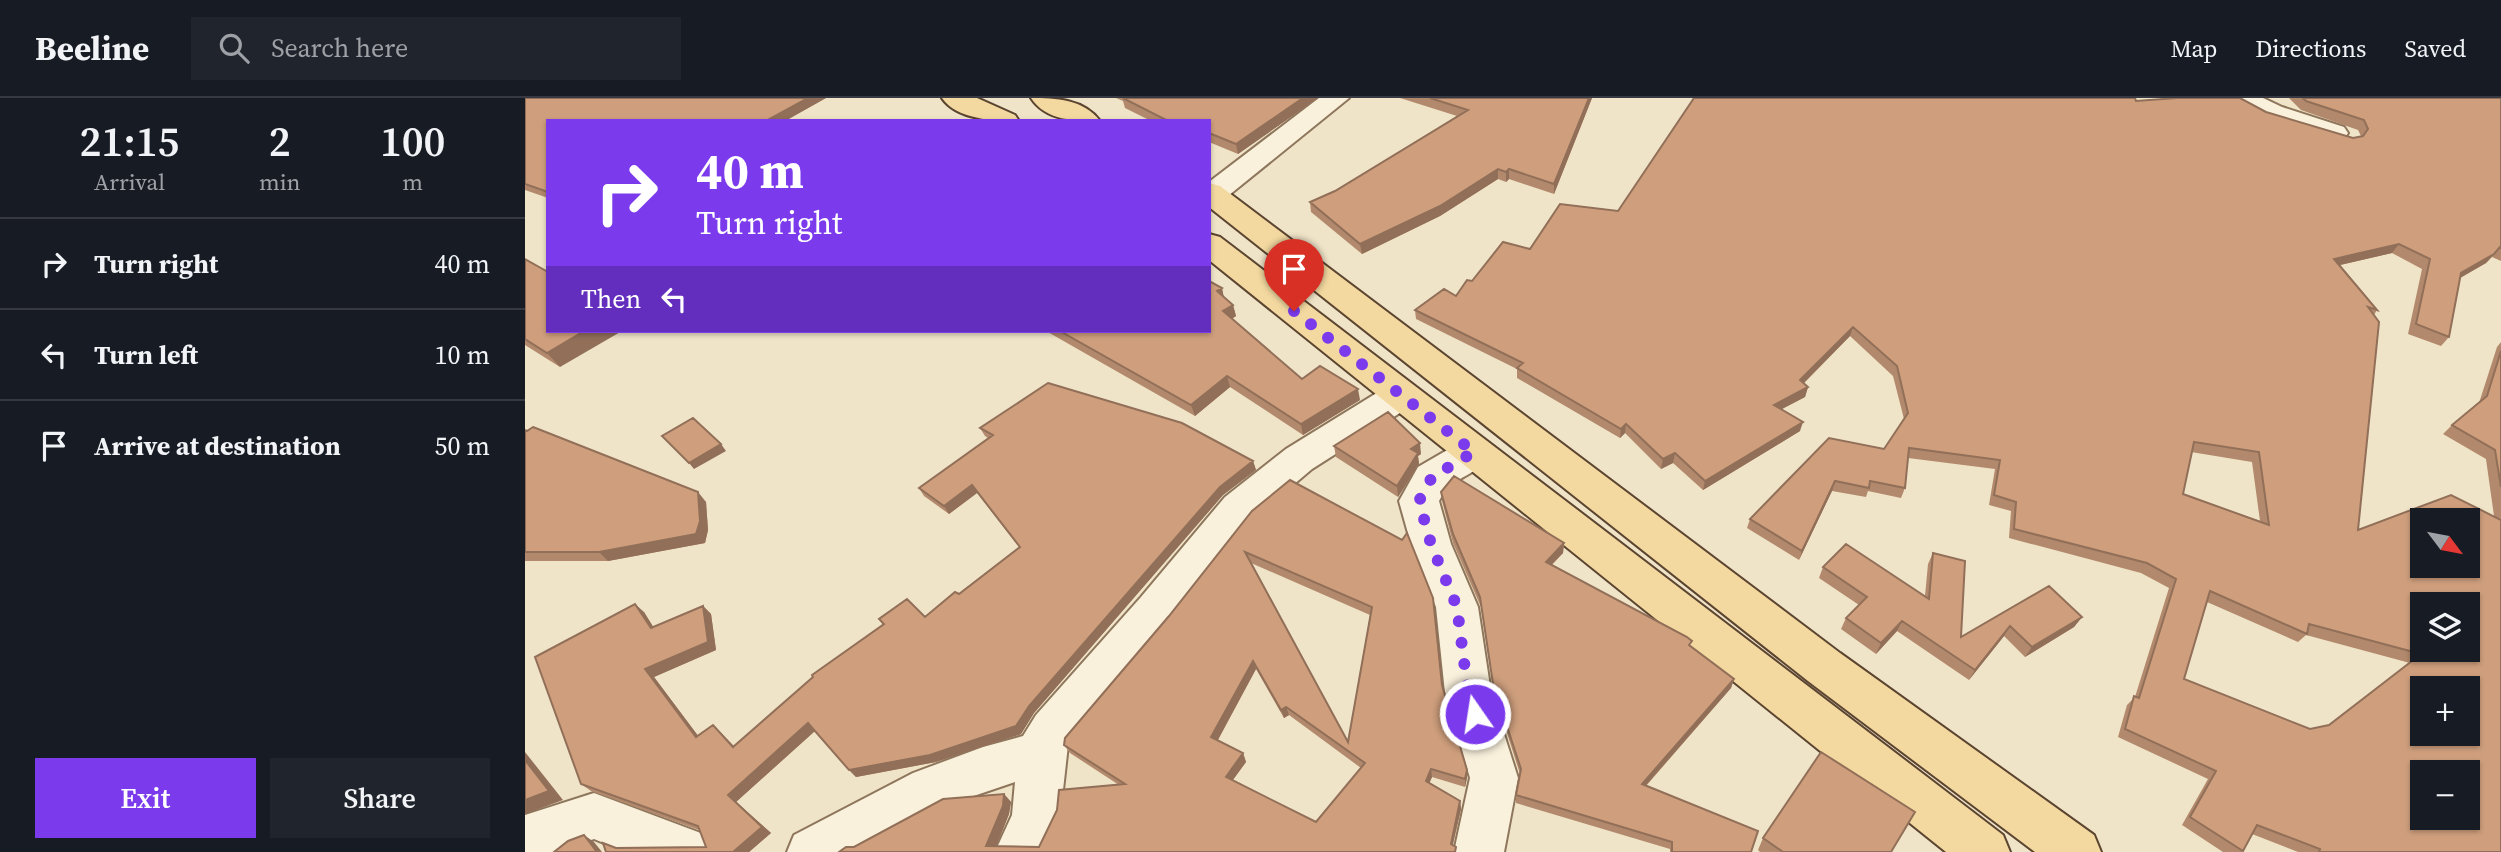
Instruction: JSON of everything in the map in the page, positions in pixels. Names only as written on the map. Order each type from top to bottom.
[{"type":"main road","points":[[955,98],[1001,119]]},
{"type":"main road","points":[[1044,98],[1082,119]]},
{"type":"main road","points":[[1211,193],[1824,667],[2076,852]]},
{"type":"main road","points":[[1211,246],[1985,852]]},
{"type":"street","points":[[1211,193],[1336,98]]},
{"type":"street","points":[[2242,98],[2272,113],[2346,137]]},
{"type":"street","points":[[1020,852],[1036,817],[1043,744],[1052,730],[1156,610],[1239,508],[1299,459],[1401,395]]},
{"type":"street","points":[[1474,452],[1432,477],[1419,501],[1431,544],[1457,607],[1468,693],[1494,778],[1479,852]]},
{"type":"street","points":[[812,852],[930,789],[983,769],[1042,753]]},
{"type":"street","points":[[525,839],[594,816],[688,852]]},
{"type":"building","points":[[525,98],[808,98],[770,119],[546,119],[546,191],[525,184]]},
{"type":"building","points":[[1123,98],[1303,98],[1236,144],[1211,134],[1211,119],[1164,119]]},
{"type":"building","points":[[1430,98],[1589,98],[1554,184],[1509,169],[1506,172],[1498,169],[1440,206],[1360,244],[1310,202],[1335,191],[1468,110]]},
{"type":"building","points":[[1694,98],[2135,98],[2136,101],[2240,98],[2266,112],[2353,138],[2363,136],[2368,129],[2364,120],[2303,98],[2501,98],[2501,248],[2461,273],[2449,337],[2416,324],[2430,259],[2399,244],[2334,259],[2377,310],[2368,307],[2379,322],[2358,530],[2410,510],[2410,578],[2480,578],[2480,510],[2501,520],[2501,852],[2319,852],[2320,849],[2257,825],[2243,851],[2190,817],[2216,771],[2125,729],[2134,696],[2139,698],[2176,579],[2147,563],[2014,529],[2016,502],[1994,495],[2000,460],[1909,448],[1905,488],[1870,481],[1869,488],[1835,481],[1802,551],[1750,519],[1829,438],[1884,449],[1908,413],[1897,366],[1853,327],[1800,380],[1808,387],[1774,405],[1803,422],[1705,481],[1675,453],[1663,459],[1626,424],[1621,429],[1517,368],[1523,363],[1415,310],[1444,289],[1456,296],[1467,280],[1472,281],[1503,242],[1530,249],[1560,204],[1618,211]],"holes":[[[2194,442],[2259,452],[2269,525],[2183,494]],[[2210,591],[2307,634],[2309,624],[2410,651],[2410,592],[2480,592],[2480,662],[2411,662],[2329,725],[2310,729],[2184,679]]]},
{"type":"building","points":[[525,259],[546,271],[546,333],[581,333],[547,353],[525,339]]},
{"type":"building","points":[[1211,282],[1222,288],[1217,291],[1233,305],[1223,311],[1302,379],[1320,366],[1358,389],[1301,424],[1227,376],[1191,405],[1064,333],[1211,333]]},
{"type":"building","points":[[2501,351],[2501,487],[2495,450],[2452,425],[2487,396]]},
{"type":"building","points":[[1048,383],[1182,423],[1253,461],[1220,487],[1029,706],[1016,726],[930,755],[849,770],[808,723],[728,795],[762,827],[733,852],[606,852],[603,843],[616,848],[706,847],[698,826],[581,784],[535,657],[635,604],[651,628],[703,606],[708,642],[645,669],[696,737],[713,725],[733,747],[813,677],[812,675],[884,624],[879,619],[907,599],[925,617],[955,592],[959,594],[1020,547],[972,485],[944,506],[919,488],[993,435],[980,428]]},
{"type":"building","points":[[1388,412],[1420,443],[1411,449],[1418,453],[1397,486],[1334,446]]},
{"type":"building","points":[[693,418],[721,444],[689,463],[662,436]]},
{"type":"building","points":[[533,427],[698,492],[700,521],[696,534],[599,552],[525,552],[525,430]]},
{"type":"building","points":[[1454,476],[1564,543],[1546,562],[1687,637],[1692,641],[1689,645],[1734,679],[1642,784],[1758,831],[1751,852],[1672,852],[1672,842],[1516,795],[1521,769],[1493,684],[1480,597],[1453,534],[1441,492]]},
{"type":"building","points":[[1290,480],[1402,540],[1407,533],[1433,598],[1442,685],[1467,770],[1465,779],[1431,769],[1426,781],[1460,801],[1451,844],[1456,847],[1455,852],[839,852],[846,847],[854,847],[943,799],[1004,794],[1003,806],[986,846],[1039,847],[1057,810],[1059,790],[1125,784],[1064,745],[1065,738],[1169,616],[1252,511]],"holes":[[[1245,552],[1372,607],[1348,742]],[[1253,661],[1281,710],[1286,707],[1365,763],[1316,822],[1226,777],[1243,753],[1211,737]]]},
{"type":"building","points":[[2451,495],[2477,508],[2416,508]]},
{"type":"building","points":[[1846,544],[1929,599],[1933,553],[1965,561],[1961,637],[2049,586],[2082,617],[2032,647],[2010,626],[1975,670],[1902,621],[1881,643],[1846,618],[1867,597],[1823,567]]},
{"type":"building","points":[[1821,752],[1915,812],[1891,852],[1783,852],[1763,838]]},
{"type":"building","points":[[525,760],[549,791],[525,800]]},
{"type":"building","points":[[584,835],[597,852],[554,852],[568,841]]},
{"type":"route","points":[[1294,311],[1474,452],[1432,477],[1419,501],[1431,544],[1457,607],[1468,693],[1475,714]]}]
